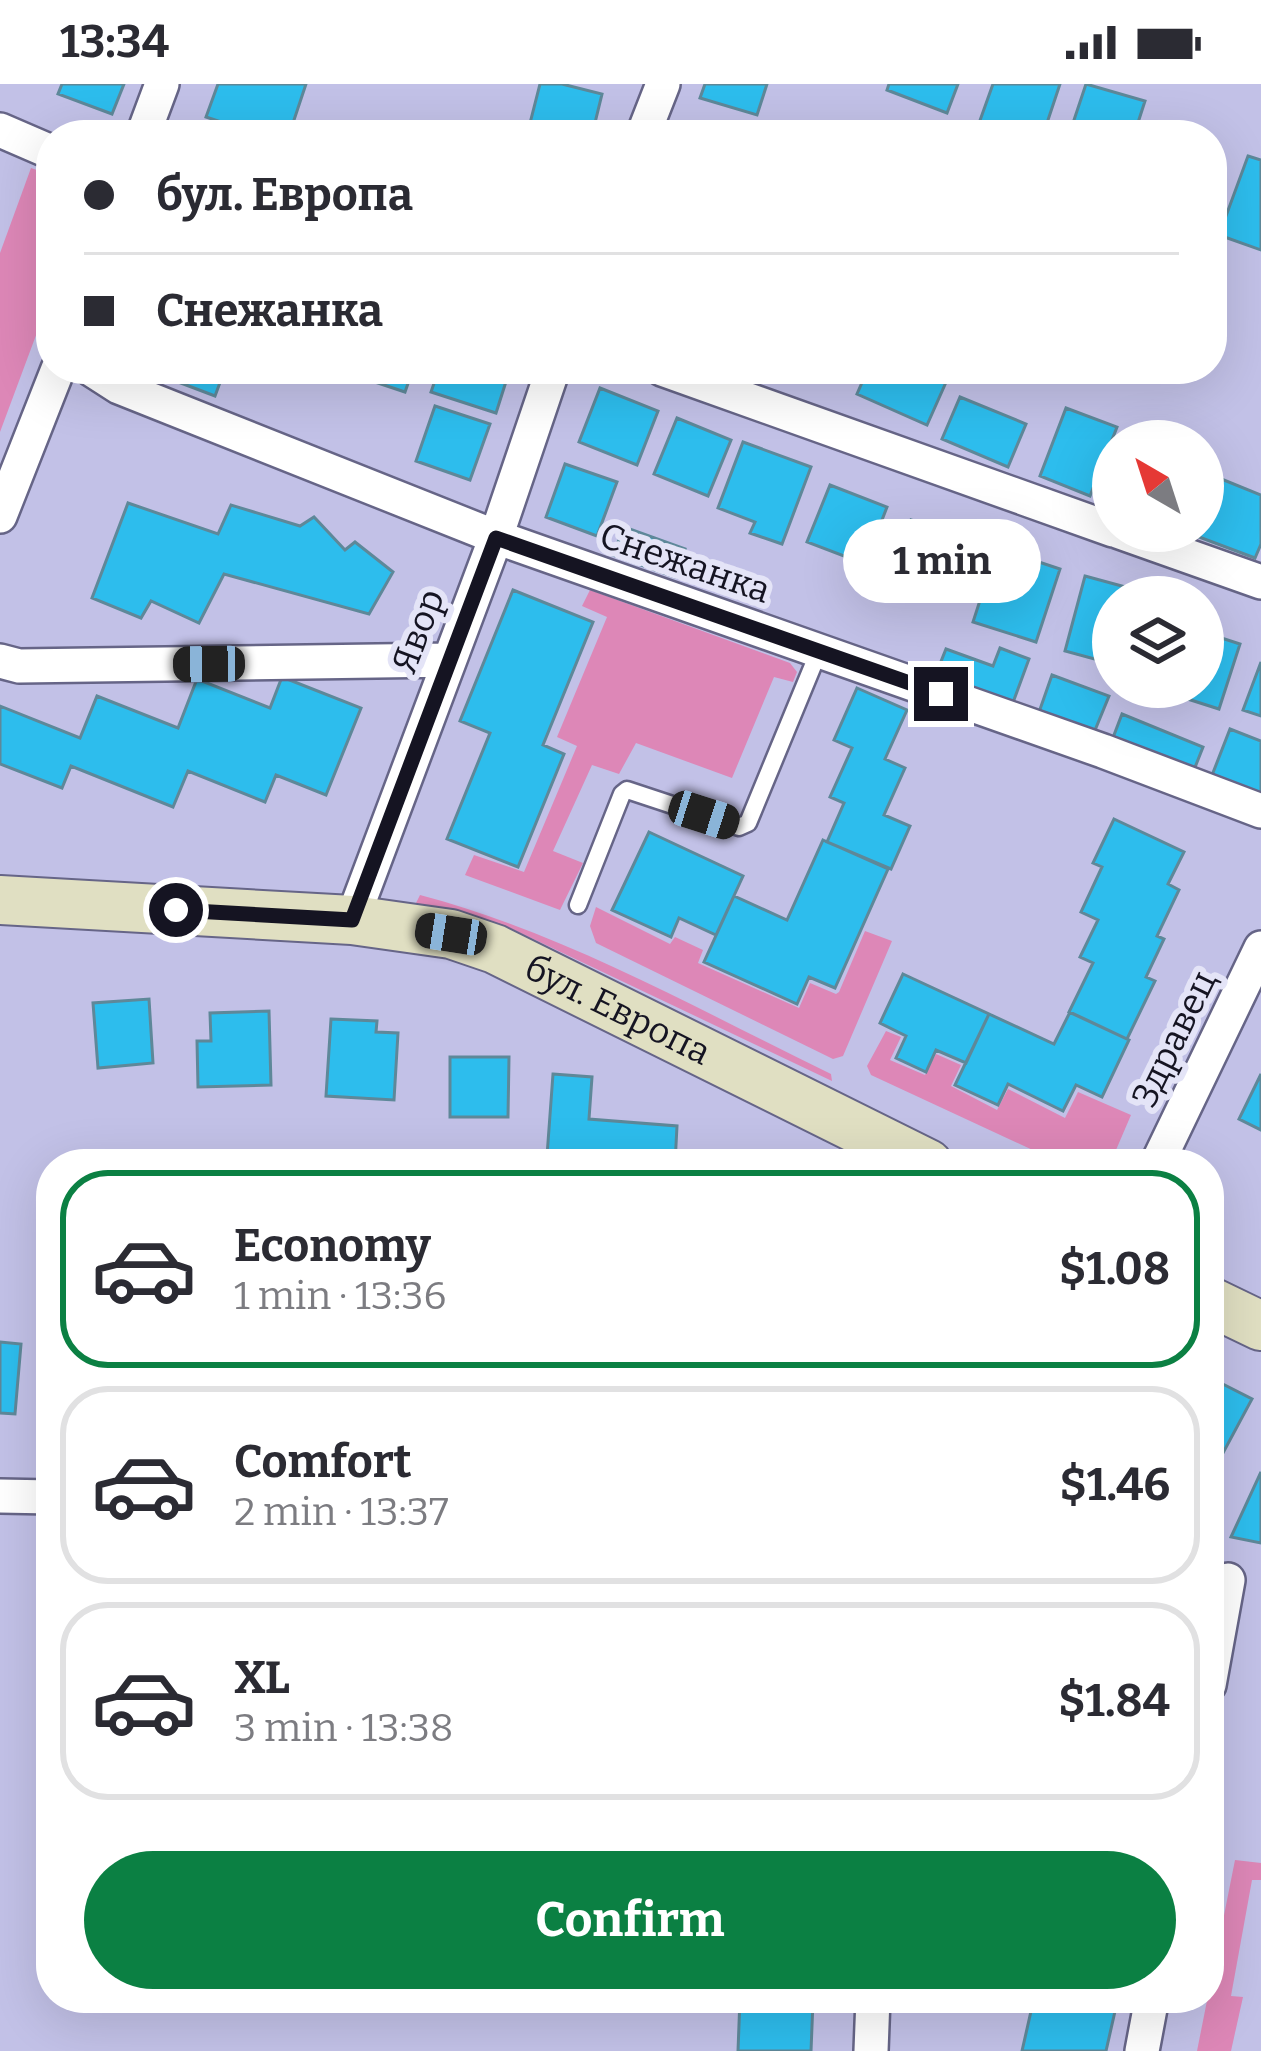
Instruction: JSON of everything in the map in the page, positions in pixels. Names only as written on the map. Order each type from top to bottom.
[{"type":"street","points":[[149,120],[162,84]]},
{"type":"street","points":[[649,120],[663,84]]},
{"type":"street","points":[[0,130],[36,146]]},
{"type":"street","points":[[0,516],[52,384]]},
{"type":"street","name":"Снежанка","points":[[114,384],[496,538],[1261,812]]},
{"type":"street","name":"Явор","points":[[352,920],[496,538],[548,384]]},
{"type":"street","points":[[704,384],[1092,522]]},
{"type":"street","points":[[1177,552],[1261,582]]},
{"type":"street","points":[[0,661],[19,666],[447,660]]},
{"type":"street","name":"бул. Европа","points":[[0,900],[352,920],[451,934],[494,949],[898,1149]]},
{"type":"street","name":"Здравец","points":[[1164,1149],[1261,948]]},
{"type":"street","points":[[1224,1308],[1261,1326]]},
{"type":"street","points":[[0,1496],[36,1497]]},
{"type":"street","points":[[1224,1618],[1233,1578]]},
{"type":"street","points":[[871,2051],[872,2013]]},
{"type":"street","points":[[1142,2051],[1149,2013]]},
{"type":"lane","points":[[578,905],[627,790],[739,827],[748,823],[820,651]]},
{"type":"shaded area","points":[[31,168],[36,170],[36,335],[0,432],[0,253]]},
{"type":"shaded area","points":[[590,590],[790,663],[797,672],[793,682],[774,677],[732,778],[636,743],[619,774],[592,765],[553,851],[583,863],[560,910],[465,875],[474,855],[524,872],[577,746],[557,737],[607,617],[582,606]]},
{"type":"shaded area","points":[[420,895],[578,951],[831,1074],[832,1081],[508,927],[415,905]]},
{"type":"shaded area","points":[[596,907],[670,944],[675,937],[703,950],[698,963],[799,1008],[810,983],[839,992],[865,931],[892,941],[843,1056],[833,1059],[596,943],[590,926]]},
{"type":"shaded area","points":[[886,1031],[901,1037],[890,1060],[925,1075],[936,1054],[961,1065],[951,1086],[997,1110],[1008,1089],[1065,1118],[1078,1092],[1131,1115],[1116,1149],[1031,1149],[871,1075],[867,1066]]},
{"type":"shaded area","points":[[1235,1860],[1261,1863],[1261,1880],[1252,1880],[1231,1996],[1243,1997],[1231,2051],[1197,2051],[1205,2013],[1224,2013],[1224,1915]]},
{"type":"building","points":[[62,84],[124,84],[112,114],[58,94]]},
{"type":"building","points":[[218,84],[306,84],[294,120],[206,117]]},
{"type":"building","points":[[540,84],[602,94],[596,120],[531,120]]},
{"type":"building","points":[[705,84],[767,84],[757,115],[700,98]]},
{"type":"building","points":[[889,84],[958,84],[947,113],[887,90]]},
{"type":"building","points":[[993,84],[1060,84],[1048,120],[980,120]]},
{"type":"building","points":[[1086,84],[1145,101],[1139,120],[1074,120]]},
{"type":"building","points":[[1248,156],[1261,160],[1261,250],[1227,238],[1227,213]]},
{"type":"building","points":[[183,384],[219,384],[215,396]]},
{"type":"building","points":[[381,384],[408,384],[405,392]]},
{"type":"building","points":[[434,384],[505,384],[496,413],[431,392]]},
{"type":"building","points":[[861,384],[945,384],[927,425],[857,394]]},
{"type":"building","points":[[600,388],[658,411],[637,465],[579,442]]},
{"type":"building","points":[[960,397],[1026,424],[1008,467],[942,439]]},
{"type":"building","points":[[435,406],[490,424],[470,480],[416,461]]},
{"type":"building","points":[[1066,408],[1098,420],[1092,420],[1090,496],[1040,476]]},
{"type":"building","points":[[677,418],[731,440],[708,496],[654,474]]},
{"type":"building","points":[[743,442],[811,467],[782,544],[750,533],[755,522],[718,508]]},
{"type":"building","points":[[565,464],[617,482],[597,536],[546,517]]},
{"type":"building","points":[[1224,480],[1261,495],[1261,544],[1255,558],[1224,546]]},
{"type":"building","points":[[830,485],[887,507],[865,564],[807,542]]},
{"type":"building","points":[[128,503],[218,534],[231,505],[300,526],[314,517],[345,550],[355,542],[393,572],[369,614],[224,574],[199,623],[151,601],[141,618],[92,598]]},
{"type":"building","points":[[911,520],[970,539],[952,594],[893,574]]},
{"type":"building","points":[[624,527],[685,549],[675,577],[613,555]]},
{"type":"building","points":[[997,548],[1060,569],[1036,642],[973,622]]},
{"type":"building","points":[[1085,576],[1092,578],[1092,658],[1065,651]]},
{"type":"building","points":[[513,590],[593,622],[543,745],[564,754],[518,867],[447,839],[490,733],[460,721]]},
{"type":"building","points":[[1224,639],[1240,644],[1224,694]]},
{"type":"building","points":[[1000,648],[1029,659],[1011,708],[934,679],[946,649],[993,666]]},
{"type":"building","points":[[1261,662],[1261,716],[1243,710]]},
{"type":"building","points":[[1052,675],[1092,690],[1092,708],[1104,708],[1093,735],[1038,715]]},
{"type":"building","points":[[282,677],[361,708],[326,795],[276,775],[265,802],[188,771],[173,807],[71,766],[62,788],[0,764],[0,706],[80,738],[97,696],[178,728],[197,679],[270,708]]},
{"type":"building","points":[[857,688],[907,710],[885,759],[905,768],[884,815],[910,826],[891,869],[827,842],[844,803],[830,797],[852,748],[834,740]]},
{"type":"building","points":[[1122,714],[1203,747],[1192,775],[1111,743]]},
{"type":"building","points":[[1230,729],[1261,741],[1261,796],[1209,783]]},
{"type":"building","points":[[1114,819],[1184,852],[1168,884],[1179,890],[1157,936],[1164,939],[1146,977],[1155,981],[1127,1039],[1069,1012],[1093,963],[1080,957],[1098,920],[1081,912],[1102,867],[1093,863]]},
{"type":"building","points":[[649,832],[743,876],[716,935],[679,918],[671,937],[612,910]]},
{"type":"building","points":[[823,840],[888,869],[835,988],[809,977],[797,1004],[704,962],[734,896],[787,920]]},
{"type":"building","points":[[903,974],[989,1014],[966,1063],[936,1050],[926,1072],[896,1058],[906,1036],[880,1023]]},
{"type":"building","points":[[149,999],[153,1063],[98,1068],[93,1003]]},
{"type":"building","points":[[269,1011],[271,1085],[198,1087],[197,1041],[211,1041],[210,1013]]},
{"type":"building","points":[[1070,1012],[1129,1040],[1102,1097],[1076,1085],[1063,1111],[1008,1084],[998,1105],[955,1085],[989,1014],[1054,1044]]},
{"type":"building","points":[[331,1019],[377,1021],[376,1032],[398,1033],[394,1100],[326,1096]]},
{"type":"building","points":[[450,1057],[509,1057],[508,1117],[450,1117]]},
{"type":"building","points":[[553,1074],[592,1077],[589,1119],[677,1126],[676,1149],[548,1149]]},
{"type":"building","points":[[1261,1074],[1261,1130],[1239,1119]]},
{"type":"building","points":[[0,1342],[21,1344],[15,1414],[0,1413]]},
{"type":"building","points":[[1224,1385],[1252,1399],[1224,1451]]},
{"type":"building","points":[[1261,1472],[1261,1543],[1231,1537]]},
{"type":"building","points":[[739,2013],[813,2013],[811,2051],[738,2051]]},
{"type":"building","points":[[1031,2013],[1115,2013],[1106,2051],[1022,2051]]},
{"type":"route","points":[[176,910],[352,920],[496,538],[941,694]]}]
